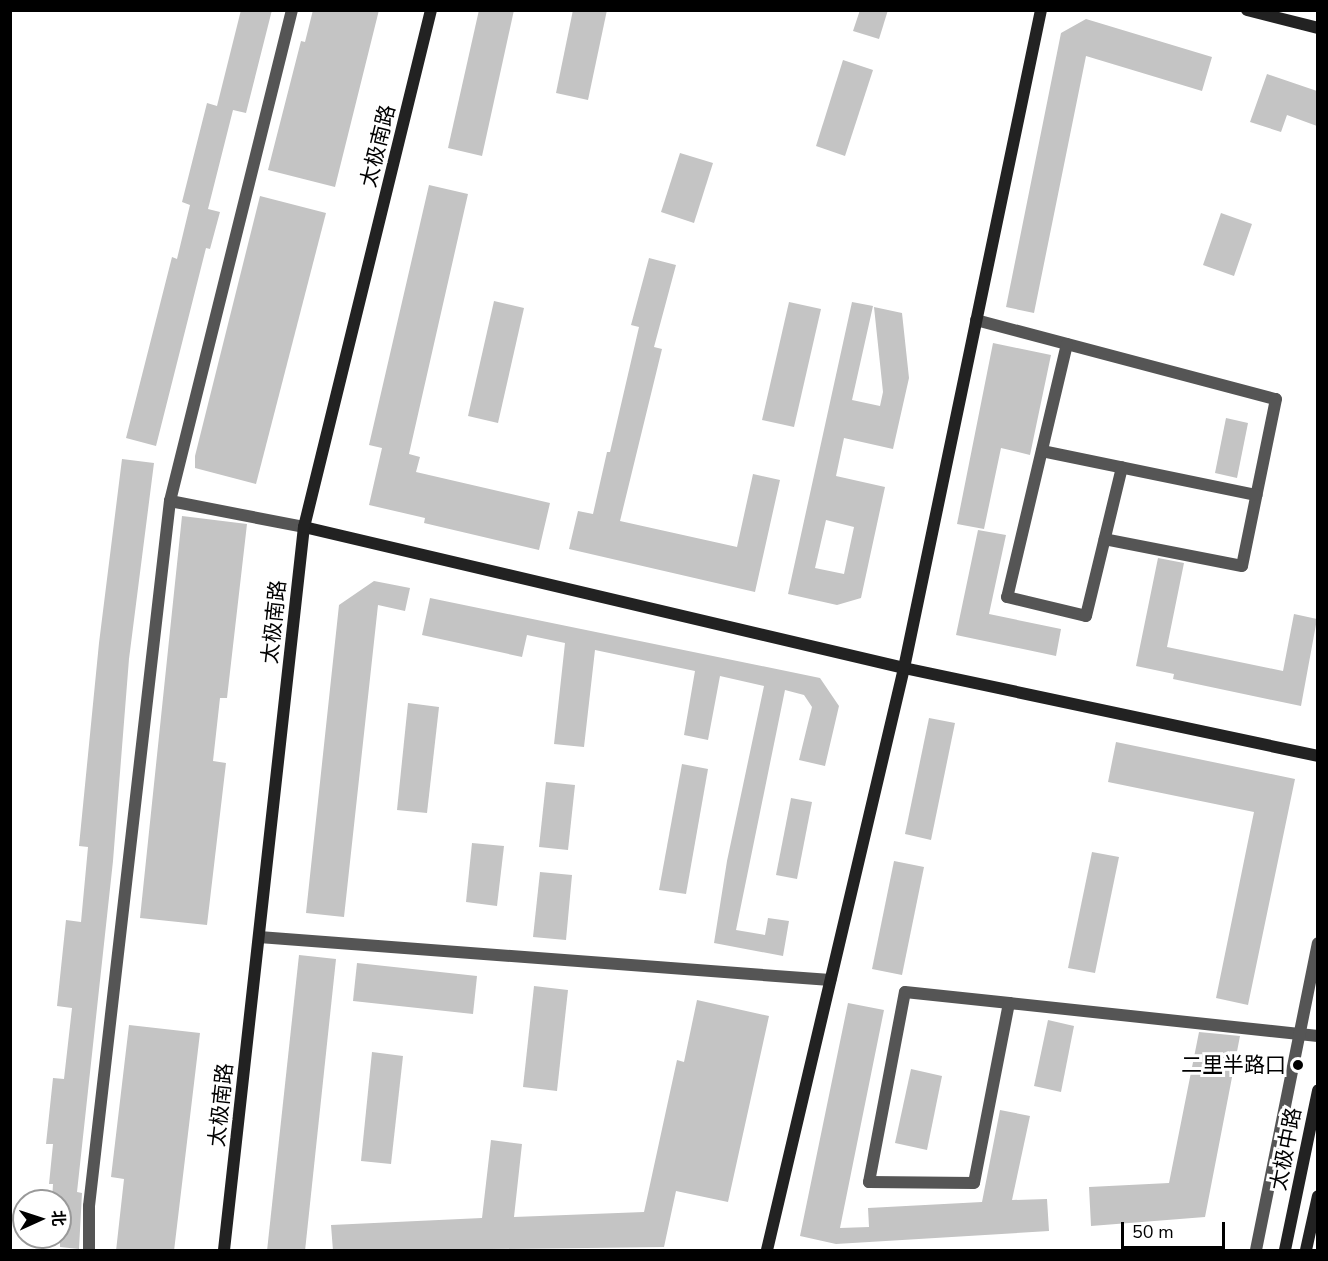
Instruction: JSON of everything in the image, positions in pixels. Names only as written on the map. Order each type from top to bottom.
[{"type":"street","points":[[89,1251],[89,1206],[170,501],[292,10]]},
{"type":"street","name":"太极南路","points":[[224,1251],[304,527],[431,10]]},
{"type":"street","points":[[767,1251],[904,668],[1041,10]]},
{"type":"street","points":[[1247,10],[1317,28]]},
{"type":"street","points":[[976,320],[1276,399],[1242,566],[1105,538]]},
{"type":"street","points":[[1067,344],[1007,597],[1086,616],[1122,467]]},
{"type":"street","points":[[1042,451],[1257,495]]},
{"type":"street","points":[[170,501],[304,527],[904,668],[1317,756]]},
{"type":"street","points":[[259,937],[830,980]]},
{"type":"street","points":[[1256,1251],[1317,943]]},
{"type":"street","points":[[1010,1003],[974,1183],[869,1182],[905,992],[1010,1003],[1317,1036]]},
{"type":"street","name":"太极中路","points":[[1286,1251],[1317,1090]]},
{"type":"street","name":"太极中路","points":[[1306,1251],[1317,1196]]},
{"type":"building","points":[[241,10],[272,10],[246,113],[233,110],[208,209],[220,212],[210,249],[206,248],[156,446],[126,438],[172,257],[177,259],[190,205],[182,202],[207,103],[217,106]]},
{"type":"building","points":[[313,10],[379,10],[335,187],[268,170],[301,41],[305,42]]},
{"type":"building","points":[[479,10],[514,10],[482,156],[448,148]]},
{"type":"building","points":[[573,10],[607,10],[588,100],[556,93]]},
{"type":"building","points":[[860,10],[888,10],[879,39],[853,31]]},
{"type":"building","points":[[1086,19],[1212,57],[1202,91],[1086,56],[1034,313],[1006,307],[1061,33]]},
{"type":"building","points":[[843,60],[873,70],[845,156],[816,146]]},
{"type":"building","points":[[1267,74],[1317,91],[1317,126],[1287,115],[1281,132],[1250,122]]},
{"type":"building","points":[[680,153],[713,163],[694,223],[661,212]]},
{"type":"building","points":[[429,185],[468,194],[409,454],[420,457],[416,472],[550,503],[539,550],[424,523],[425,518],[369,505],[382,448],[369,445]]},
{"type":"building","points":[[260,196],[326,213],[256,484],[195,468],[195,456]]},
{"type":"building","points":[[1221,213],[1252,224],[1234,276],[1203,265]]},
{"type":"building","points":[[649,258],[676,265],[654,347],[662,349],[620,521],[737,547],[753,474],[780,480],[755,592],[569,549],[578,511],[593,514],[639,327],[631,325]]},
{"type":"building","points":[[494,301],[524,308],[498,423],[468,416]]},
{"type":"building","points":[[789,302],[821,309],[794,427],[762,420]]},
{"type":"building","points":[[852,302],[873,306],[852,400],[880,406],[883,392],[874,307],[902,313],[909,378],[893,449],[844,438],[836,476],[885,487],[861,598],[837,605],[788,594]],"holes":[[[826,520],[854,527],[844,574],[815,568]]]},
{"type":"building","points":[[993,343],[1051,355],[1030,455],[1001,448],[984,529],[957,524]]},
{"type":"building","points":[[1226,418],[1248,423],[1237,478],[1215,473]]},
{"type":"building","points":[[122,459],[154,463],[129,659],[113,861],[77,1192],[82,1193],[79,1249],[72,1248],[72,1189],[53,1189],[53,1184],[49,1184],[53,1144],[46,1144],[53,1078],[64,1079],[72,1008],[57,1006],[66,920],[81,922],[88,847],[79,846],[99,643]]},
{"type":"building","points":[[182,516],[247,524],[227,698],[220,698],[213,761],[226,763],[207,925],[140,918]]},
{"type":"building","points":[[978,530],[1006,535],[989,614],[1061,629],[1056,656],[956,635]]},
{"type":"building","points":[[1158,558],[1184,563],[1167,647],[1283,671],[1294,614],[1317,619],[1301,706],[1173,679],[1174,674],[1136,666]]},
{"type":"building","points":[[374,581],[410,588],[405,611],[378,605],[344,917],[306,913],[339,605]]},
{"type":"building","points":[[430,598],[820,678],[839,706],[825,766],[799,760],[812,707],[804,695],[785,690],[736,930],[765,935],[768,918],[789,921],[783,956],[714,943],[727,861],[764,686],[720,676],[708,740],[684,735],[695,671],[595,650],[584,747],[554,744],[565,643],[527,635],[522,657],[422,635]]},
{"type":"building","points":[[408,703],[439,707],[427,813],[397,810]]},
{"type":"building","points":[[929,718],[955,723],[931,840],[905,834]]},
{"type":"building","points":[[1116,742],[1295,779],[1248,1005],[1216,998],[1254,812],[1108,782]]},
{"type":"building","points":[[682,764],[708,769],[686,894],[659,890]]},
{"type":"building","points":[[546,782],[575,785],[568,850],[539,847]]},
{"type":"building","points":[[791,798],[812,802],[797,879],[776,875]]},
{"type":"building","points":[[472,843],[504,846],[497,906],[466,902]]},
{"type":"building","points":[[1092,852],[1119,857],[1095,973],[1068,968]]},
{"type":"building","points":[[894,861],[924,867],[902,975],[872,969]]},
{"type":"building","points":[[540,872],[572,875],[566,940],[533,937]]},
{"type":"building","points":[[299,955],[336,959],[305,1251],[267,1251]]},
{"type":"building","points":[[357,963],[477,976],[473,1014],[353,1001]]},
{"type":"building","points":[[534,986],[568,990],[557,1091],[523,1087]]},
{"type":"building","points":[[697,1000],[769,1016],[728,1202],[676,1191],[664,1247],[333,1251],[331,1225],[482,1218],[491,1140],[522,1144],[514,1217],[644,1212],[677,1060],[684,1062]]},
{"type":"building","points":[[848,1003],[884,1010],[840,1228],[869,1227],[868,1208],[982,1202],[1000,1110],[1030,1116],[1012,1200],[1047,1199],[1049,1231],[836,1244],[800,1236]]},
{"type":"building","points":[[1048,1020],[1074,1026],[1061,1092],[1034,1086]]},
{"type":"building","points":[[129,1025],[200,1033],[174,1251],[116,1251],[124,1179],[111,1177]]},
{"type":"building","points":[[1199,1032],[1240,1036],[1205,1217],[1091,1226],[1089,1187],[1169,1183]]},
{"type":"building","points":[[372,1052],[403,1056],[391,1164],[361,1161]]},
{"type":"building","points":[[911,1069],[942,1076],[927,1150],[895,1143]]},
{"type":"place","name":"二里半路口","points":[[1298,1065]]}]
